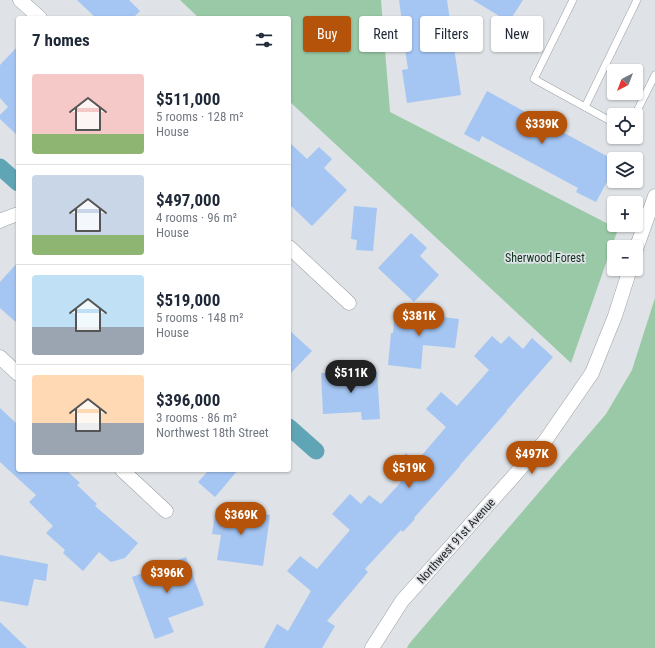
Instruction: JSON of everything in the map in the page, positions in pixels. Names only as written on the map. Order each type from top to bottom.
[{"type":"street","points":[[20,0],[38,16]]},
{"type":"street","points":[[639,240],[655,196]]},
{"type":"street","points":[[0,221],[4,218],[16,215]]},
{"type":"street","points":[[291,249],[349,303]]},
{"type":"street","name":"Northwest 91st Avenue","points":[[372,648],[402,601],[545,441],[592,373],[615,316],[628,276]]},
{"type":"street","points":[[0,357],[16,372]]},
{"type":"street","points":[[124,472],[166,511]]},
{"type":"lane","points":[[573,0],[534,79],[607,119]]},
{"type":"lane","points":[[585,107],[637,0]]},
{"type":"lane","points":[[638,108],[655,75]]},
{"type":"green space","name":"Sherwood Forest","points":[[180,0],[381,0],[382,16],[359,16],[359,52],[385,52],[390,112],[607,223],[607,232],[617,232],[614,240],[607,240],[607,260],[571,363],[291,103],[291,16],[197,16]]},
{"type":"green space","points":[[655,298],[655,648],[407,648],[606,414],[632,370]]},
{"type":"building","points":[[77,0],[129,0],[140,11],[135,16],[94,16]]},
{"type":"building","points":[[399,0],[447,0],[449,16],[420,16],[420,52],[455,52],[461,95],[407,103],[402,70],[408,69],[405,52],[412,52],[412,16],[401,16]]},
{"type":"building","points":[[473,0],[523,0],[513,16],[499,16]]},
{"type":"building","points":[[16,48],[16,134],[0,119],[0,115],[8,107],[0,98],[0,65]]},
{"type":"building","points":[[487,91],[607,156],[607,182],[596,202],[576,192],[578,188],[482,136],[479,142],[464,134]]},
{"type":"building","points":[[291,144],[307,159],[319,147],[332,159],[324,168],[347,190],[312,226],[291,206]]},
{"type":"building","points":[[354,206],[377,208],[373,251],[356,250],[357,240],[351,239]]},
{"type":"building","points":[[411,233],[427,248],[420,256],[439,275],[414,302],[378,268]]},
{"type":"building","points":[[16,264],[16,322],[0,308],[0,282]]},
{"type":"building","points":[[395,309],[417,311],[417,314],[459,319],[455,348],[423,345],[421,369],[388,365]]},
{"type":"building","points":[[291,332],[312,351],[291,373]]},
{"type":"building","points":[[492,336],[501,344],[509,336],[523,349],[532,338],[553,357],[414,518],[415,519],[403,532],[401,530],[365,569],[368,572],[327,621],[335,626],[322,648],[264,648],[277,624],[288,631],[311,591],[287,571],[300,556],[317,569],[350,530],[332,514],[350,494],[361,504],[369,495],[381,504],[401,482],[389,472],[406,453],[416,462],[446,427],[426,409],[441,392],[457,406],[489,370],[474,356]]},
{"type":"building","points":[[377,371],[380,419],[362,420],[361,412],[323,414],[321,373],[339,374]]},
{"type":"building","points":[[0,408],[16,423],[16,472],[68,472],[80,483],[77,485],[97,504],[95,506],[138,543],[125,558],[111,562],[99,552],[83,571],[63,553],[65,550],[46,533],[53,526],[29,502],[36,495],[0,462]]},
{"type":"building","points":[[207,472],[236,472],[215,497],[198,482]]},
{"type":"building","points":[[216,508],[270,515],[263,566],[217,560],[221,535],[212,534]]},
{"type":"building","points":[[0,555],[48,564],[46,581],[34,579],[28,606],[0,601]]},
{"type":"building","points":[[186,557],[204,605],[168,618],[174,632],[155,639],[132,577]]},
{"type":"building","points":[[0,622],[27,648],[0,648]]},
{"type":"waterway","points":[[0,167],[16,181]]},
{"type":"waterway","points":[[291,429],[316,451]]}]
